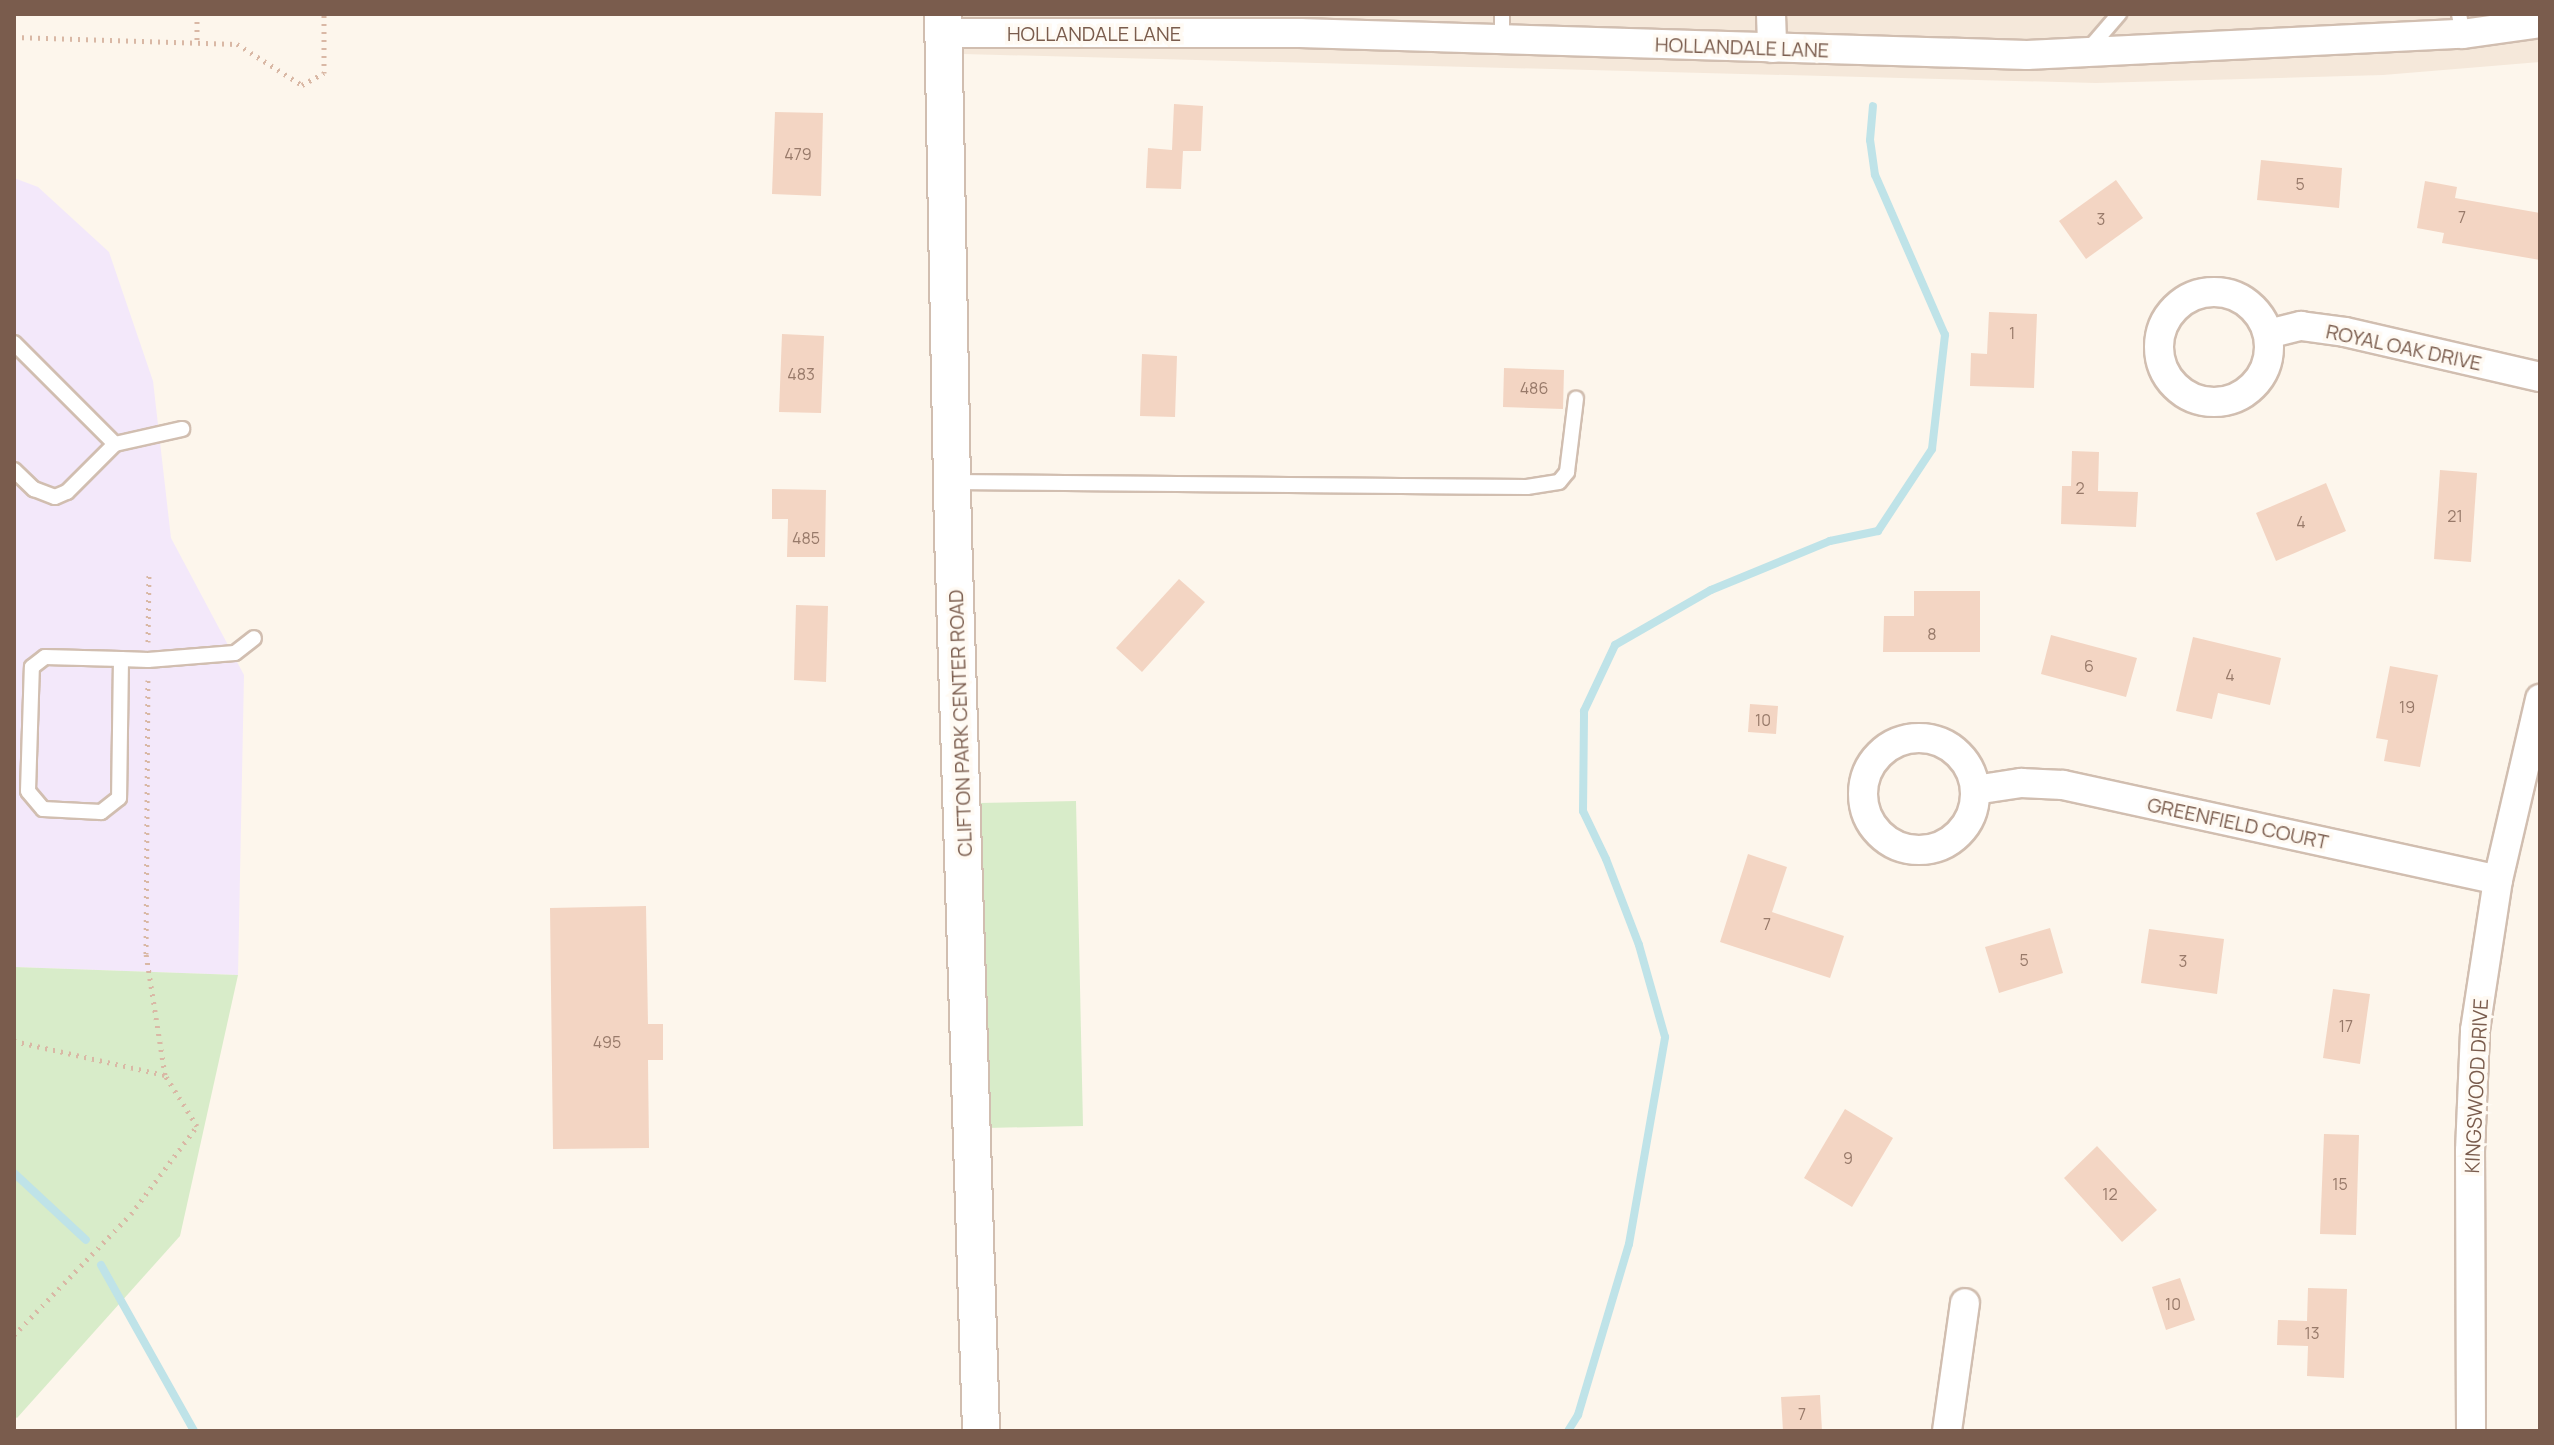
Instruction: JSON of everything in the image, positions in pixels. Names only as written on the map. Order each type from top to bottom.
[{"type":"street","points":[[1771,14],[1772,48]]},
{"type":"street","name":"HOLLANDALE LANE","points":[[943,24],[1300,23],[1502,27],[1772,48],[2027,55],[2461,24],[2540,23]]},
{"type":"street","name":"CLIFTON PARK CENTER ROAD","points":[[943,24],[952,482],[981,1431]]},
{"type":"street","name":"ROYAL OAK DRIVE","points":[[2268,334],[2301,326],[2345,332],[2540,377]]},
{"type":"street","name":"KINGSWOOD DRIVE","points":[[2471,1431],[2470,1151],[2475,1030],[2498,880],[2540,699]]},
{"type":"street","points":[[1921,737],[1952,748],[1968,766],[1975,790],[1974,805],[1960,832],[1934,848],[1918,850],[1903,847],[1877,831],[1869,818],[1863,787],[1877,757],[1889,746],[1921,737]]},
{"type":"street","name":"GREENFIELD COURT","points":[[1975,790],[2021,783],[2063,785],[2498,880]]},
{"type":"street","points":[[1947,1431],[1965,1303]]},
{"type":"lane","points":[[2086,52],[2119,14]]},
{"type":"lane","points":[[14,343],[115,444]]},
{"type":"lane","points":[[952,482],[1527,487],[1559,482],[1567,472],[1576,399]]},
{"type":"lane","points":[[14,470],[34,489],[55,497],[67,492],[115,444],[182,429]]},
{"type":"lane","points":[[121,659],[119,798],[101,812],[43,809],[28,791],[32,667],[45,657],[121,659],[148,660],[235,653],[254,638]]},
{"type":"path","points":[[197,14],[197,43]]},
{"type":"path","points":[[14,37],[237,44],[302,85],[324,73],[324,14]]},
{"type":"path","points":[[14,1335],[131,1214],[197,1126],[165,1075],[146,954],[149,571]]},
{"type":"path","points":[[14,1041],[165,1075]]},
{"type":"shaded area","points":[[963,14],[2540,14],[2540,62],[2383,75],[2096,83],[963,54]]},
{"type":"shaded area","points":[[14,178],[38,187],[109,252],[153,381],[171,538],[244,675],[238,975],[14,967]]},
{"type":"green space","points":[[1076,801],[1083,1126],[986,1128],[979,803]]},
{"type":"green space","points":[[14,967],[238,975],[180,1236],[17,1418],[14,1416]]},
{"type":"building","points":[[1174,104],[1203,106],[1201,151],[1183,151],[1181,189],[1146,188],[1148,148],[1172,150]]},
{"type":"building","points":[[775,112],[823,113],[821,196],[772,194]]},
{"type":"building","points":[[2261,160],[2342,168],[2339,208],[2257,200]]},
{"type":"building","points":[[2116,180],[2143,218],[2086,259],[2059,221]]},
{"type":"building","points":[[2425,181],[2457,187],[2455,198],[2540,213],[2540,260],[2442,243],[2444,233],[2417,228]]},
{"type":"building","points":[[1989,312],[2037,314],[2034,388],[1970,386],[1971,353],[1987,354]]},
{"type":"building","points":[[782,334],[824,336],[821,413],[779,412]]},
{"type":"building","points":[[1142,354],[1177,356],[1175,417],[1140,416]]},
{"type":"building","points":[[1504,368],[1564,370],[1563,409],[1503,407]]},
{"type":"building","points":[[2072,451],[2099,452],[2098,491],[2138,492],[2136,527],[2061,524],[2062,486],[2071,486]]},
{"type":"building","points":[[2440,470],[2477,473],[2471,562],[2434,559]]},
{"type":"building","points":[[2326,483],[2346,531],[2276,561],[2256,513]]},
{"type":"building","points":[[772,489],[826,490],[825,557],[787,557],[788,519],[772,519]]},
{"type":"building","points":[[1179,579],[1205,602],[1142,672],[1116,648]]},
{"type":"building","points":[[1914,591],[1980,591],[1980,652],[1883,652],[1884,616],[1914,616]]},
{"type":"building","points":[[796,605],[828,606],[826,682],[794,680]]},
{"type":"building","points":[[2051,635],[2137,658],[2126,697],[2041,674]]},
{"type":"building","points":[[2193,637],[2281,658],[2270,705],[2218,693],[2212,719],[2176,711]]},
{"type":"building","points":[[2390,666],[2438,675],[2420,767],[2384,761],[2388,740],[2376,738]]},
{"type":"building","points":[[1750,704],[1778,706],[1776,734],[1748,732]]},
{"type":"building","points":[[1748,854],[1787,867],[1772,912],[1844,936],[1830,978],[1720,942]]},
{"type":"building","points":[[646,906],[648,1024],[663,1024],[663,1060],[648,1060],[649,1148],[553,1149],[550,908]]},
{"type":"building","points":[[2050,928],[2063,973],[1999,993],[1985,947]]},
{"type":"building","points":[[2149,929],[2224,939],[2217,994],[2141,983]]},
{"type":"building","points":[[2333,989],[2370,994],[2360,1064],[2323,1058]]},
{"type":"building","points":[[1845,1109],[1893,1138],[1852,1207],[1804,1178]]},
{"type":"building","points":[[2324,1134],[2359,1135],[2356,1235],[2320,1234]]},
{"type":"building","points":[[2097,1146],[2157,1210],[2122,1242],[2064,1178]]},
{"type":"building","points":[[2180,1278],[2195,1320],[2166,1330],[2152,1287]]},
{"type":"building","points":[[2308,1288],[2347,1289],[2344,1378],[2307,1376],[2308,1346],[2277,1345],[2278,1320],[2307,1321]]},
{"type":"building","points":[[1820,1395],[1822,1431],[1783,1431],[1781,1397]]},
{"type":"waterway","points":[[1568,1431],[1578,1415],[1629,1244],[1665,1037],[1639,945],[1606,859],[1583,811],[1584,711],[1615,645],[1711,590],[1830,541],[1878,531],[1932,449],[1945,335],[1875,175],[1870,140],[1873,106]]},
{"type":"waterway","points":[[14,1173],[86,1240]]},
{"type":"waterway","points":[[101,1265],[194,1431]]}]
